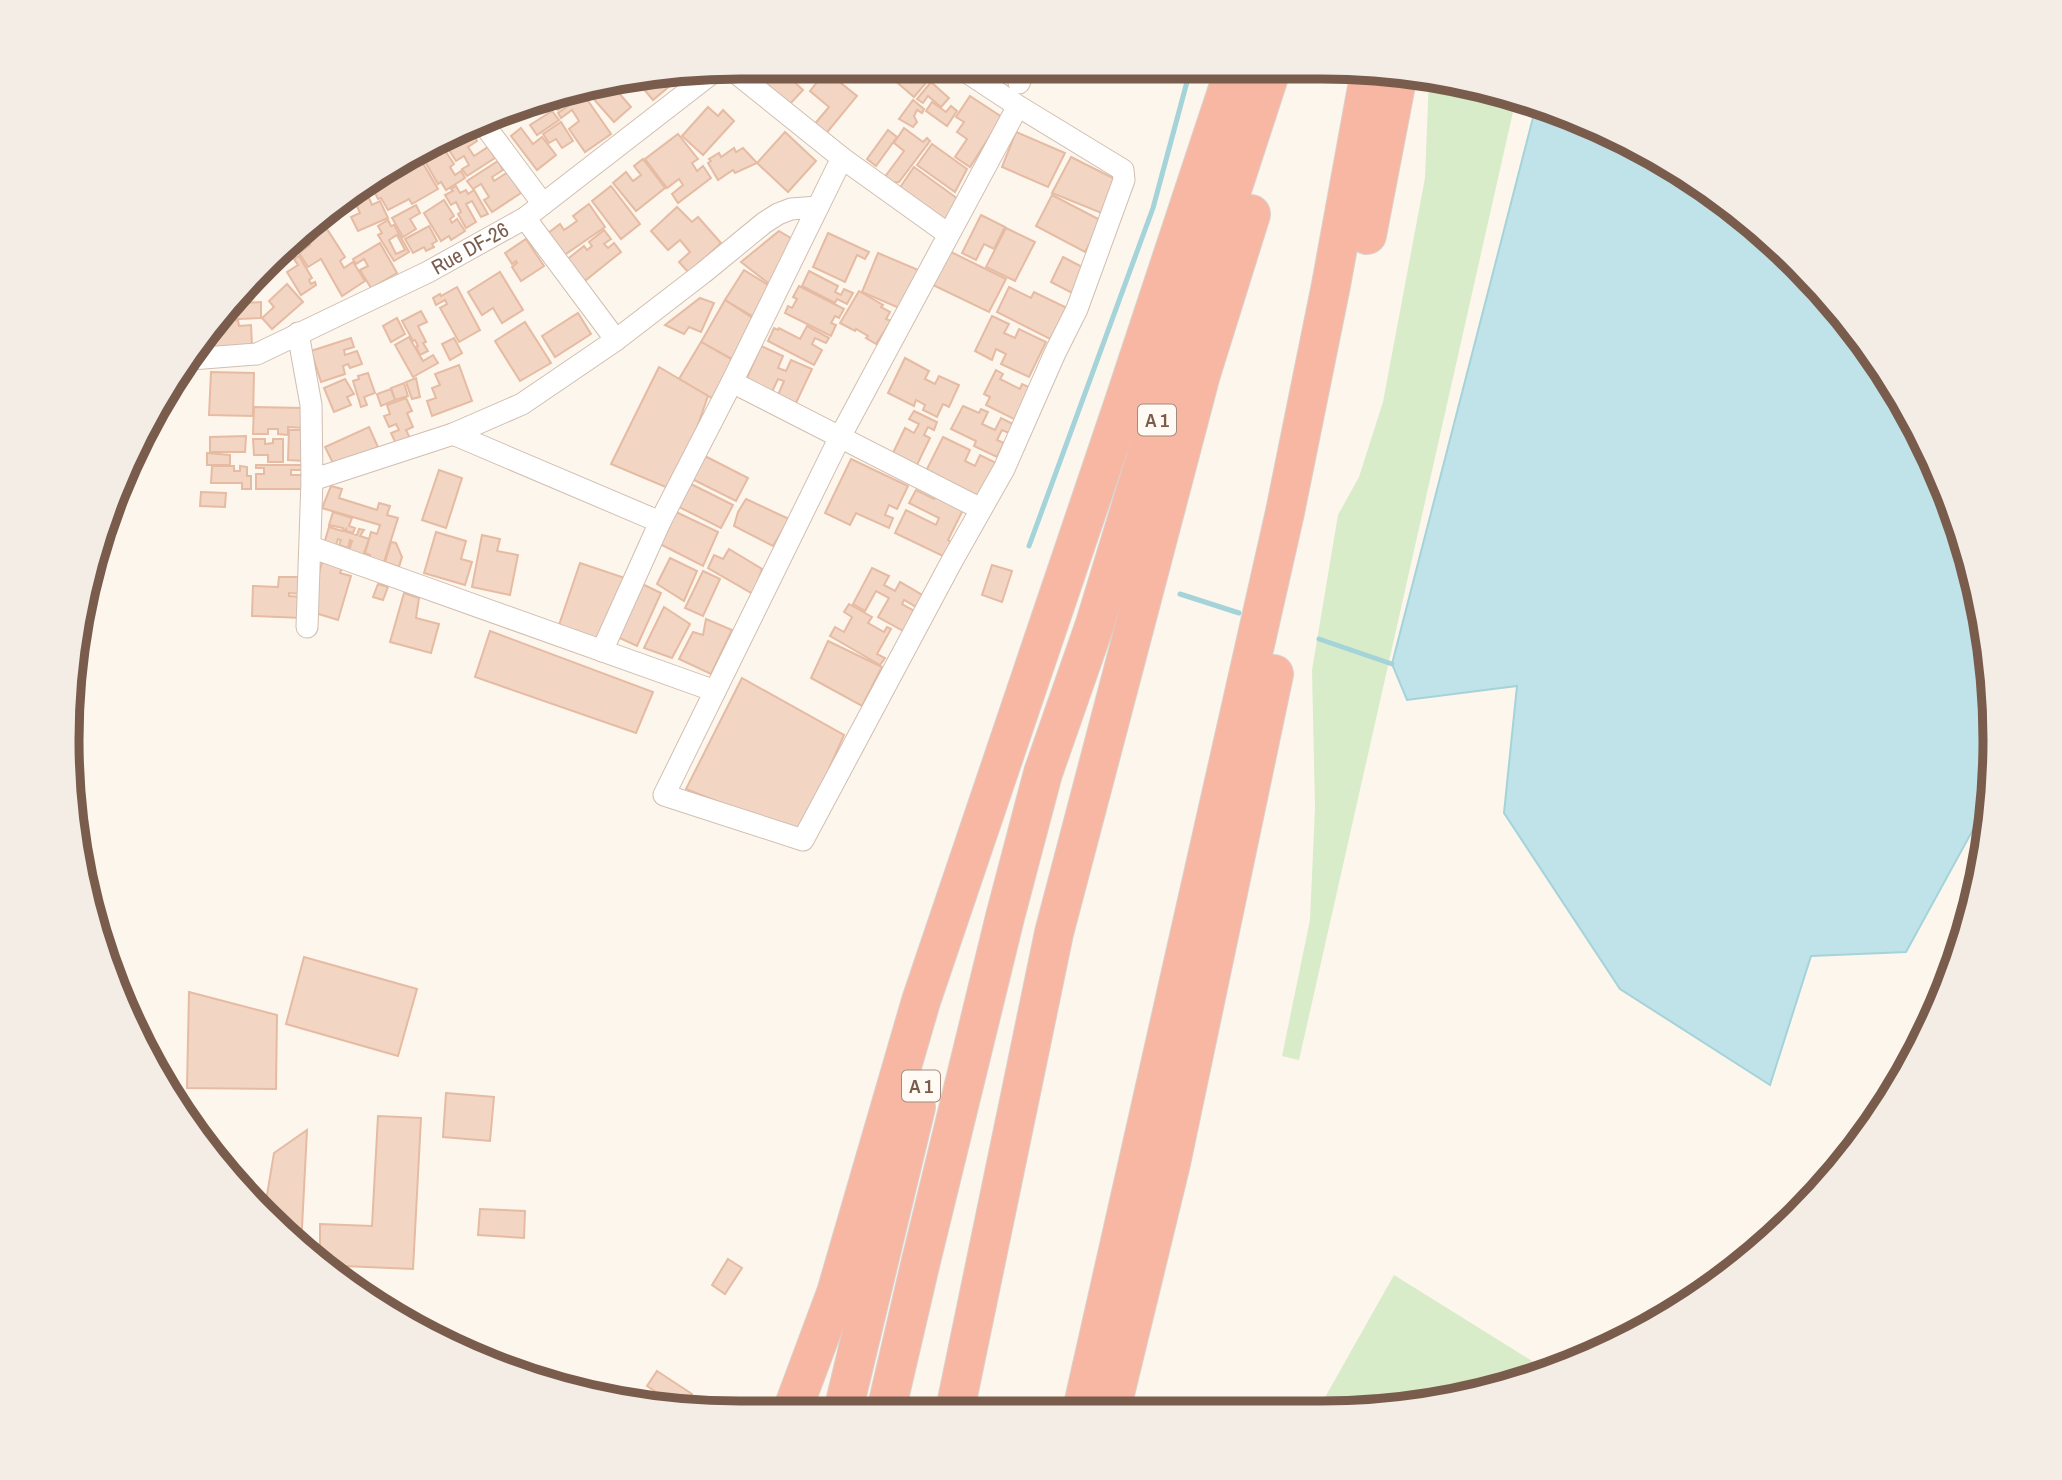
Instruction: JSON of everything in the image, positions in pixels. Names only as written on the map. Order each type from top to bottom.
[{"type":"highway","name":"A 1","points":[[845,1401],[933,1034],[1002,762],[1231,79]]},
{"type":"highway","name":"A 1","points":[[888,1401],[1005,918],[1043,773],[1095,624],[1159,414],[1268,79]]},
{"type":"highway","points":[[957,1401],[1052,945],[1087,805],[1201,374],[1293,79]]},
{"type":"highway","points":[[1112,1401],[1156,1159],[1331,285],[1368,80]]},
{"type":"highway","points":[[1085,1401],[1156,1159],[1346,338],[1396,83]]},
{"type":"highway","points":[[796,1401],[836,1293],[921,1001],[1002,762]]},
{"type":"highway","points":[[1138,1401],[1160,1301],[1156,1159]]},
{"type":"highway","points":[[1066,1401],[1094,1291],[1156,1159]]},
{"type":"street","points":[[744,79],[842,158],[948,234]]},
{"type":"street","points":[[977,79],[1017,107],[1119,166],[1125,174],[1077,309],[1009,458],[803,840],[664,794],[840,437],[1017,107]]},
{"type":"street","name":"Rue DF-26","points":[[200,358],[257,354],[428,272],[525,218],[703,80]]},
{"type":"street","points":[[487,129],[543,204]]},
{"type":"street","points":[[602,652],[660,522],[733,382],[842,158]]},
{"type":"street","points":[[312,480],[453,434],[522,404],[616,340],[778,214],[791,209],[818,207]]},
{"type":"street","points":[[525,218],[616,340]]},
{"type":"street","points":[[298,333],[311,405],[311,547],[307,627]]},
{"type":"street","points":[[733,382],[981,509]]},
{"type":"street","points":[[453,434],[660,522]]},
{"type":"street","points":[[311,547],[715,691]]},
{"type":"green space","points":[[1429,87],[1514,107],[1299,1060],[1282,1056],[1310,920],[1315,808],[1312,670],[1338,515],[1359,477],[1383,402],[1425,178]]},
{"type":"green space","points":[[1394,1275],[1538,1365],[1451,1389],[1408,1396],[1323,1401]]},
{"type":"water","points":[[1534,114],[1575,129],[1653,167],[1725,215],[1790,272],[1819,304],[1847,337],[1895,409],[1933,487],[1961,569],[1971,611],[1982,697],[1982,783],[1979,819],[1906,952],[1811,956],[1770,1085],[1620,989],[1504,813],[1517,686],[1407,700],[1392,664]]},
{"type":"building","points":[[756,79],[791,79],[803,90],[787,107]]},
{"type":"building","points":[[820,79],[836,79],[857,96],[824,136],[813,126],[829,107],[810,91]]},
{"type":"building","points":[[893,79],[929,79],[914,97]]},
{"type":"building","points":[[674,82],[653,100],[641,86]]},
{"type":"building","points":[[931,82],[949,98],[941,107],[928,96],[923,103],[917,99]]},
{"type":"building","points":[[616,90],[631,107],[614,122],[591,96]]},
{"type":"building","points":[[970,96],[1002,117],[970,167],[955,157],[967,139],[957,132],[964,122],[956,117]]},
{"type":"building","points":[[585,97],[611,134],[585,152],[569,129],[579,121],[572,110],[561,118],[558,113]]},
{"type":"building","points":[[913,100],[924,109],[922,113],[917,110],[914,116],[917,122],[913,127],[899,119]]},
{"type":"building","points":[[569,101],[558,110],[554,106]]},
{"type":"building","points":[[932,102],[946,112],[951,106],[957,111],[947,126],[926,111]]},
{"type":"building","points":[[708,107],[718,116],[723,110],[734,121],[703,155],[682,136]]},
{"type":"building","points":[[552,111],[559,120],[537,135],[530,125]]},
{"type":"building","points":[[561,122],[573,141],[562,148],[556,139],[549,143],[543,134]]},
{"type":"building","points":[[521,128],[533,144],[542,137],[556,155],[537,170],[511,136]]},
{"type":"building","points":[[904,128],[923,142],[927,138],[930,141],[899,182],[891,183],[884,178],[904,151],[894,143]]},
{"type":"building","points":[[888,130],[897,137],[876,166],[867,159]]},
{"type":"building","points":[[785,132],[816,161],[788,192],[757,163]]},
{"type":"building","points":[[1016,132],[1065,153],[1048,187],[1002,167]]},
{"type":"building","points":[[678,134],[698,159],[692,163],[697,171],[703,166],[711,178],[678,203],[672,194],[683,185],[679,179],[667,188],[645,159]]},
{"type":"building","points":[[474,135],[477,141],[468,147],[474,156],[488,147],[495,158],[467,176],[462,169],[469,165],[464,156],[456,161],[447,147]]},
{"type":"building","points":[[932,144],[967,169],[955,192],[917,165]]},
{"type":"building","points":[[734,148],[736,152],[743,148],[757,163],[735,173],[733,170],[718,180],[708,163],[711,161],[709,159],[719,153],[721,157]]},
{"type":"building","points":[[444,149],[454,164],[450,167],[455,175],[461,171],[465,178],[446,190],[441,182],[438,184],[424,159]]},
{"type":"building","points":[[1071,157],[1117,180],[1104,214],[1052,193]]},
{"type":"building","points":[[643,159],[665,188],[636,211],[613,183],[626,172],[633,181],[641,175],[634,166]]},
{"type":"building","points":[[421,161],[438,189],[412,204],[409,199],[388,210],[381,198],[378,199],[373,190]]},
{"type":"building","points":[[498,161],[503,170],[492,177],[494,181],[508,172],[521,193],[492,212],[484,200],[489,197],[481,184],[473,189],[467,181]]},
{"type":"building","points":[[914,167],[958,199],[946,224],[899,189]]},
{"type":"building","points":[[456,186],[460,193],[466,190],[468,194],[474,190],[488,214],[481,217],[472,201],[466,204],[476,222],[466,228],[458,214],[461,212],[456,202],[451,205],[445,195]]},
{"type":"building","points":[[611,186],[640,224],[621,239],[592,201]]},
{"type":"building","points":[[1052,195],[1102,221],[1085,252],[1036,226]]},
{"type":"building","points":[[369,198],[372,205],[380,201],[388,218],[358,231],[351,217],[360,213],[356,204]]},
{"type":"building","points":[[444,200],[454,216],[450,219],[452,223],[457,219],[465,231],[451,240],[449,236],[441,241],[424,213]]},
{"type":"building","points":[[589,204],[605,227],[563,256],[547,234],[560,224],[564,230],[577,221],[573,216]]},
{"type":"building","points":[[416,205],[420,213],[410,219],[416,229],[403,237],[392,218]]},
{"type":"building","points":[[677,207],[692,222],[698,217],[721,243],[689,273],[679,262],[690,252],[680,240],[668,250],[651,231]]},
{"type":"building","points":[[981,215],[1005,227],[994,249],[984,244],[976,260],[962,253]]},
{"type":"building","points":[[388,220],[391,226],[394,225],[409,252],[394,261],[378,235],[382,233],[378,226]],"holes":[[[397,235],[405,250],[396,254],[389,240]]]},
{"type":"building","points":[[429,226],[437,241],[432,244],[434,247],[426,251],[424,247],[413,253],[405,239]]},
{"type":"building","points":[[1006,228],[1035,242],[1015,281],[986,267]]},
{"type":"building","points":[[327,229],[345,257],[340,261],[344,268],[353,262],[365,281],[342,296],[321,259],[308,267],[299,253],[310,245],[308,241]]},
{"type":"building","points":[[604,230],[611,239],[604,244],[608,248],[614,243],[621,252],[581,284],[564,262],[584,246],[587,250],[592,246],[589,242]]},
{"type":"building","points":[[779,231],[799,243],[777,290],[741,262]]},
{"type":"building","points":[[828,233],[869,252],[865,259],[857,255],[845,282],[813,267]]},
{"type":"building","points":[[526,239],[544,266],[521,281],[512,267],[516,261],[512,264],[505,253]]},
{"type":"building","points":[[380,243],[397,273],[371,288],[360,270],[368,266],[364,259],[356,264],[353,259]]},
{"type":"building","points":[[949,251],[1006,279],[989,312],[933,285]]},
{"type":"building","points":[[878,253],[923,272],[906,311],[862,292]]},
{"type":"building","points":[[299,256],[312,278],[309,280],[311,284],[315,282],[316,285],[301,295],[287,272],[298,265],[294,259]]},
{"type":"building","points":[[1063,257],[1086,269],[1074,294],[1051,282]]},
{"type":"building","points":[[744,270],[776,290],[759,320],[725,300]]},
{"type":"building","points":[[809,271],[838,286],[835,292],[841,295],[844,289],[853,293],[847,304],[837,299],[835,303],[802,286]]},
{"type":"building","points":[[500,272],[523,310],[502,323],[493,308],[482,315],[468,292]]},
{"type":"building","points":[[287,284],[303,302],[272,329],[262,318],[274,307],[269,301]]},
{"type":"building","points":[[799,286],[844,309],[839,318],[835,316],[831,323],[836,325],[831,336],[785,313],[788,306],[792,308],[797,299],[793,297]]},
{"type":"building","points":[[457,287],[480,330],[459,342],[440,308],[447,304],[445,300],[436,305],[433,298]]},
{"type":"building","points":[[1009,287],[1031,298],[1034,292],[1067,308],[1052,340],[997,312]]},
{"type":"building","points":[[859,291],[890,312],[886,319],[891,321],[876,344],[856,329],[855,331],[840,323]]},
{"type":"building","points":[[700,298],[714,303],[701,332],[689,327],[684,334],[665,325]]},
{"type":"building","points":[[725,300],[757,321],[739,363],[701,342]]},
{"type":"building","points":[[261,302],[261,318],[230,319],[244,303]]},
{"type":"building","points":[[421,311],[427,322],[418,326],[428,351],[420,355],[415,340],[413,341],[402,321]]},
{"type":"building","points":[[578,313],[591,334],[555,357],[542,336]]},
{"type":"building","points":[[992,316],[1009,324],[1004,333],[1015,338],[1019,329],[1046,342],[1029,377],[1001,364],[1006,354],[996,349],[992,360],[975,351]]},
{"type":"building","points":[[397,318],[405,334],[391,342],[383,326]]},
{"type":"building","points":[[238,320],[239,326],[251,325],[252,345],[206,350],[215,337],[229,321]]},
{"type":"building","points":[[525,322],[551,363],[520,381],[495,341]]},
{"type":"building","points":[[807,326],[829,338],[826,343],[815,338],[812,344],[822,350],[814,365],[768,341],[774,328],[800,339]]},
{"type":"building","points":[[409,337],[423,361],[433,355],[438,363],[413,377],[395,345]]},
{"type":"building","points":[[351,338],[354,347],[344,350],[345,355],[357,351],[362,364],[350,368],[348,364],[343,366],[345,374],[321,382],[311,351]]},
{"type":"building","points":[[454,338],[462,353],[450,360],[442,344]]},
{"type":"building","points":[[701,342],[738,363],[717,401],[679,379]]},
{"type":"building","points":[[761,346],[783,356],[778,368],[786,371],[791,360],[812,369],[796,403],[778,395],[784,381],[778,379],[772,392],[746,380]]},
{"type":"building","points":[[905,358],[929,371],[925,379],[935,384],[939,376],[959,385],[949,407],[943,404],[937,417],[923,410],[925,405],[916,400],[914,406],[888,393]]},
{"type":"building","points":[[459,365],[472,401],[432,416],[427,401],[436,398],[432,388],[440,385],[435,374]]},
{"type":"building","points":[[659,367],[708,396],[675,491],[611,464]]},
{"type":"building","points":[[996,370],[1003,374],[1000,379],[1020,389],[1022,384],[1033,389],[1018,421],[986,405],[990,397],[984,394]]},
{"type":"building","points":[[211,372],[254,373],[253,416],[209,415]]},
{"type":"building","points":[[368,373],[375,393],[364,397],[367,405],[361,407],[353,381]]},
{"type":"building","points":[[416,378],[420,397],[412,399],[406,382]]},
{"type":"building","points":[[345,379],[354,394],[347,397],[351,405],[334,412],[324,388]]},
{"type":"building","points":[[404,383],[408,396],[395,400],[391,388]]},
{"type":"building","points":[[391,389],[395,400],[381,406],[377,394]]},
{"type":"building","points":[[406,398],[412,411],[407,413],[413,427],[406,430],[411,440],[397,446],[391,433],[399,430],[396,424],[389,427],[384,416],[390,414],[387,405]]},
{"type":"building","points":[[963,406],[979,413],[981,409],[988,412],[982,424],[995,430],[1001,418],[1013,424],[1009,433],[1002,430],[997,440],[1004,443],[997,457],[974,446],[976,441],[951,429]]},
{"type":"building","points":[[254,407],[304,408],[304,428],[288,427],[288,435],[278,434],[278,429],[268,429],[268,434],[253,434]]},
{"type":"building","points":[[914,411],[937,422],[934,430],[928,427],[924,435],[930,438],[915,469],[891,457],[905,428],[914,433],[919,424],[909,419]]},
{"type":"building","points":[[369,427],[378,447],[335,467],[325,447]]},
{"type":"building","points":[[289,430],[305,430],[304,461],[288,460]]},
{"type":"building","points":[[246,436],[245,452],[210,452],[210,437]]},
{"type":"building","points":[[943,437],[970,450],[965,461],[975,466],[980,455],[998,464],[979,502],[924,475]]},
{"type":"building","points":[[253,439],[265,439],[265,444],[273,443],[273,439],[283,439],[283,462],[268,462],[268,455],[254,455]]},
{"type":"building","points":[[207,453],[230,455],[230,465],[207,465]]},
{"type":"building","points":[[701,454],[748,478],[736,501],[690,478]]},
{"type":"building","points":[[851,459],[908,486],[897,509],[889,505],[885,515],[893,518],[889,528],[856,513],[850,525],[825,513]]},
{"type":"building","points":[[256,465],[304,465],[304,470],[291,470],[291,475],[304,475],[304,489],[256,489],[256,474],[264,474],[264,468],[256,468]]},
{"type":"building","points":[[212,466],[234,466],[234,471],[240,471],[240,466],[247,467],[247,476],[251,476],[251,489],[242,489],[242,483],[211,483]]},
{"type":"building","points":[[439,470],[462,478],[446,528],[422,520]]},
{"type":"building","points":[[687,482],[733,505],[721,528],[675,505]]},
{"type":"building","points":[[331,486],[342,489],[339,498],[377,510],[379,503],[390,506],[387,515],[398,518],[384,562],[369,558],[370,555],[365,553],[371,532],[377,534],[380,525],[322,508]]},
{"type":"building","points":[[916,490],[934,499],[936,496],[963,510],[948,540],[954,544],[947,558],[895,533],[906,510],[936,525],[939,518],[909,503]]},
{"type":"building","points":[[201,492],[226,493],[225,507],[200,506]]},
{"type":"building","points":[[746,499],[789,519],[773,546],[734,526]]},
{"type":"building","points":[[674,511],[718,532],[703,566],[656,542]]},
{"type":"building","points":[[333,512],[352,518],[349,526],[355,528],[353,533],[346,529],[344,531],[357,535],[359,529],[364,530],[360,536],[369,539],[363,556],[349,551],[350,540],[348,548],[339,545],[341,540],[338,539],[335,548],[324,544],[329,527],[342,531],[343,528],[329,525]]},
{"type":"building","points":[[436,532],[466,541],[461,559],[472,562],[465,585],[424,573]]},
{"type":"building","points":[[482,535],[500,539],[497,551],[518,555],[510,595],[472,587]]},
{"type":"building","points":[[391,542],[396,543],[402,557],[399,567],[385,562]]},
{"type":"building","points":[[729,549],[762,569],[753,594],[708,568],[714,555],[723,559]]},
{"type":"building","points":[[670,558],[697,571],[684,601],[657,584]]},
{"type":"building","points":[[322,562],[342,568],[340,573],[351,576],[338,620],[309,611]]},
{"type":"building","points":[[580,563],[631,580],[601,648],[557,631]]},
{"type":"building","points":[[992,565],[1012,571],[1002,602],[982,595]]},
{"type":"building","points":[[872,568],[889,576],[884,585],[895,591],[900,582],[924,596],[918,608],[904,600],[902,604],[916,612],[905,632],[878,617],[889,598],[876,591],[865,611],[853,604]]},
{"type":"building","points":[[703,571],[720,579],[703,616],[685,608]]},
{"type":"building","points":[[279,577],[303,577],[302,594],[289,593],[289,596],[302,597],[302,618],[252,616],[253,586],[278,587]]},
{"type":"building","points":[[636,581],[661,593],[637,646],[611,634]]},
{"type":"building","points":[[378,584],[388,587],[383,600],[373,597]]},
{"type":"building","points":[[404,593],[419,598],[416,618],[439,624],[431,653],[390,642]]},
{"type":"building","points":[[849,604],[872,617],[868,623],[884,632],[887,627],[891,629],[877,654],[885,658],[880,665],[830,636],[835,627],[844,632],[852,617],[844,612]]},
{"type":"building","points":[[664,607],[690,624],[672,658],[644,648]]},
{"type":"building","points":[[706,619],[732,630],[711,674],[679,659],[693,632],[703,635]]},
{"type":"building","points":[[490,631],[653,692],[636,733],[475,677]]},
{"type":"building","points":[[828,641],[882,667],[862,706],[811,678]]},
{"type":"building","points":[[742,678],[844,735],[800,834],[686,789]]},
{"type":"building","points":[[304,957],[417,989],[398,1056],[286,1024]]},
{"type":"building","points":[[189,992],[277,1015],[276,1089],[187,1088]]},
{"type":"building","points":[[446,1093],[494,1097],[490,1141],[443,1137]]},
{"type":"building","points":[[378,1116],[421,1118],[413,1269],[338,1266],[320,1251],[320,1224],[372,1226]]},
{"type":"building","points":[[307,1130],[302,1235],[266,1201],[274,1153]]},
{"type":"building","points":[[480,1209],[525,1211],[524,1238],[478,1235]]},
{"type":"building","points":[[728,1259],[742,1268],[725,1294],[712,1285]]},
{"type":"building","points":[[657,1371],[692,1394],[689,1399],[664,1397],[647,1386]]},
{"type":"waterway","points":[[1029,546],[1153,208],[1188,79]]},
{"type":"waterway","points":[[1180,594],[1239,613]]},
{"type":"waterway","points":[[1319,639],[1392,664]]}]
